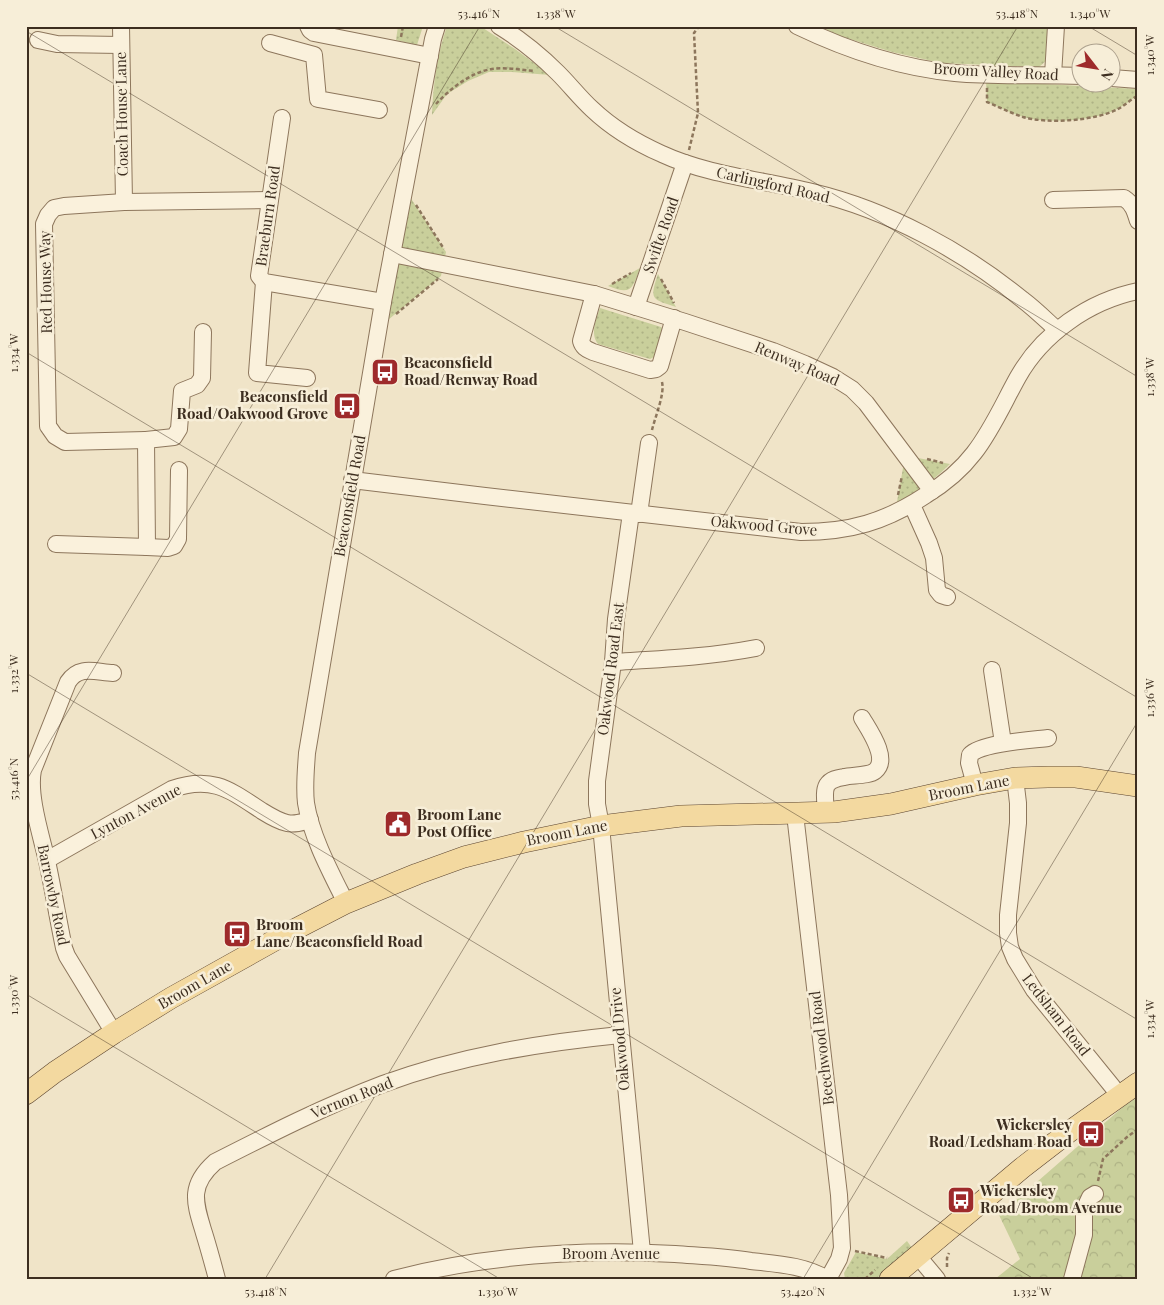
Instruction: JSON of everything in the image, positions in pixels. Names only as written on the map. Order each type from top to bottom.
[{"type":"main road","name":"Broom Lane","points":[[26,1094],[55,1072],[114,1033],[251,952],[346,903],[464,857],[600,826],[682,816],[826,812],[891,804],[1015,778],[1076,778],[1138,786]]},
{"type":"main road","points":[[889,1269],[917,1255],[1022,1168],[1138,1083]]},
{"type":"street","name":"Coach House Lane","points":[[121,26],[124,202]]},
{"type":"street","points":[[308,26],[314,33],[341,32],[430,56]]},
{"type":"street","name":"Beaconsfield Road","points":[[346,903],[325,860],[310,820],[306,802],[307,753],[383,302],[416,124],[437,26]]},
{"type":"street","name":"Carlingford Road","points":[[499,26],[531,49],[559,74],[592,109],[646,146],[685,163],[716,172],[814,192],[854,204],[900,223],[942,244],[986,272],[1023,300],[1057,330]]},
{"type":"street","name":"Broom Valley Road","points":[[797,26],[846,47],[926,70],[986,75],[1072,76]]},
{"type":"street","points":[[1053,75],[1056,26]]},
{"type":"street","points":[[38,40],[57,44],[122,45]]},
{"type":"street","points":[[270,43],[314,55],[318,99],[379,110]]},
{"type":"street","points":[[1122,79],[1138,80]]},
{"type":"street","name":"Braeburn Road","points":[[282,118],[269,200],[260,276],[264,282],[383,302]]},
{"type":"street","name":"Swifte Road","points":[[636,307],[685,163]]},
{"type":"street","points":[[1053,200],[1124,198],[1135,211],[1138,221]]},
{"type":"street","name":"Red House Way","points":[[146,440],[65,442],[54,436],[48,426],[44,224],[48,215],[54,208],[64,206],[124,202],[269,200]]},
{"type":"street","name":"Renway Road","points":[[392,254],[594,294],[674,318],[773,351],[805,364],[833,377],[852,389],[866,403],[932,492]]},
{"type":"street","points":[[264,282],[258,373],[307,378]]},
{"type":"street","name":"Oakwood Grove","points":[[352,480],[801,532],[842,530],[880,520],[912,505],[947,481],[975,452],[990,429],[1019,375],[1043,344],[1057,330],[1084,312],[1109,300],[1138,291]]},
{"type":"street","points":[[594,294],[582,346],[601,355],[650,370],[660,366],[674,318]]},
{"type":"street","points":[[147,547],[146,440],[174,437],[179,429],[182,391],[197,385],[202,378],[203,332]]},
{"type":"street","name":"Oakwood Road East","points":[[600,826],[597,804],[597,781],[613,662],[616,619],[649,444]]},
{"type":"street","points":[[56,544],[168,548],[174,546],[178,539],[179,470]]},
{"type":"street","points":[[912,505],[930,544],[934,558],[937,590],[941,595],[947,597]]},
{"type":"street","points":[[613,662],[732,653],[756,648]]},
{"type":"street","points":[[992,670],[1003,744]]},
{"type":"street","name":"Barrowby Road","points":[[113,672],[78,671],[72,676],[32,770],[31,786],[66,956],[114,1033]]},
{"type":"street","points":[[826,812],[828,784],[836,778],[875,772],[879,766],[879,751],[874,738],[862,718]]},
{"type":"street","points":[[975,785],[969,763],[970,755],[973,751],[1003,744],[1048,738]]},
{"type":"street","name":"Ledsham Road","points":[[1015,778],[1018,823],[1008,915],[1010,947],[1034,990],[1120,1096]]},
{"type":"street","name":"Lynton Avenue","points":[[47,860],[172,789],[190,784],[207,784],[222,787],[234,792],[274,818],[287,823],[296,824],[310,820]]},
{"type":"street","name":"Beechwood Road","points":[[795,814],[839,1195],[842,1248],[839,1259],[828,1279]]},
{"type":"street","name":"Oakwood Drive","points":[[600,826],[642,1252]]},
{"type":"street","name":"Vernon Road","points":[[217,1279],[196,1207],[199,1182],[204,1172],[215,1162],[294,1122],[341,1101],[426,1070],[534,1045],[620,1035]]},
{"type":"street","points":[[1072,1279],[1084,1235],[1084,1210],[1090,1197],[1095,1194]]},
{"type":"street","name":"Broom Avenue","points":[[394,1279],[462,1264],[522,1256],[578,1252],[642,1252],[727,1257],[807,1269],[828,1279]]},
{"type":"street","points":[[917,1255],[937,1279]]},
{"type":"path","points":[[685,163],[698,113],[694,33],[699,26]]},
{"type":"path","points":[[416,124],[454,87],[471,76],[490,69],[559,74]]},
{"type":"path","points":[[986,75],[987,102],[1024,117],[1075,120],[1097,116],[1118,109],[1138,95]]},
{"type":"path","points":[[649,444],[663,386],[656,369]]},
{"type":"path","points":[[1095,1194],[1103,1159],[1126,1137],[1138,1129]]},
{"type":"path","points":[[842,1248],[889,1269]]},
{"type":"green space","points":[[398,26],[423,26],[417,45],[396,40]]},
{"type":"green space","points":[[447,26],[480,26],[550,75],[489,72],[468,81],[447,94],[432,115],[436,70]]},
{"type":"green space","points":[[819,26],[1050,26],[1047,60],[1039,67],[941,63],[892,52],[840,36]]},
{"type":"green space","points":[[986,81],[1072,86],[1072,92],[1122,92],[1122,88],[1138,89],[1138,95],[1119,108],[1098,116],[1072,120],[1058,121],[1023,117],[987,102]]},
{"type":"green space","points":[[410,197],[446,252],[441,276],[388,320]]},
{"type":"green space","points":[[640,268],[630,289],[622,290],[608,286]]},
{"type":"green space","points":[[658,274],[676,307],[657,300],[653,294]]},
{"type":"green space","points":[[600,308],[661,327],[663,329],[654,357],[650,359],[598,344],[594,331]]},
{"type":"green space","points":[[918,458],[950,464],[925,485],[897,502],[903,468]]},
{"type":"green space","points":[[1138,1097],[1138,1279],[995,1279],[1020,1259],[999,1215],[1124,1106]]},
{"type":"green space","points":[[907,1241],[912,1248],[876,1279],[845,1279],[844,1273],[856,1252],[887,1259]]},
{"type":"place","name":"Beaconsfield Road/Renway Road","points":[[385,372]]},
{"type":"place","name":"Beaconsfield Road/Oakwood Grove","points":[[347,406]]},
{"type":"place","name":"Broom Lane Post Office","points":[[398,824]]},
{"type":"place","name":"Broom Lane/Beaconsfield Road","points":[[237,934]]},
{"type":"place","name":"Wickersley Road/Ledsham Road","points":[[1091,1134]]},
{"type":"place","name":"Wickersley Road/Broom Avenue","points":[[961,1200]]}]
